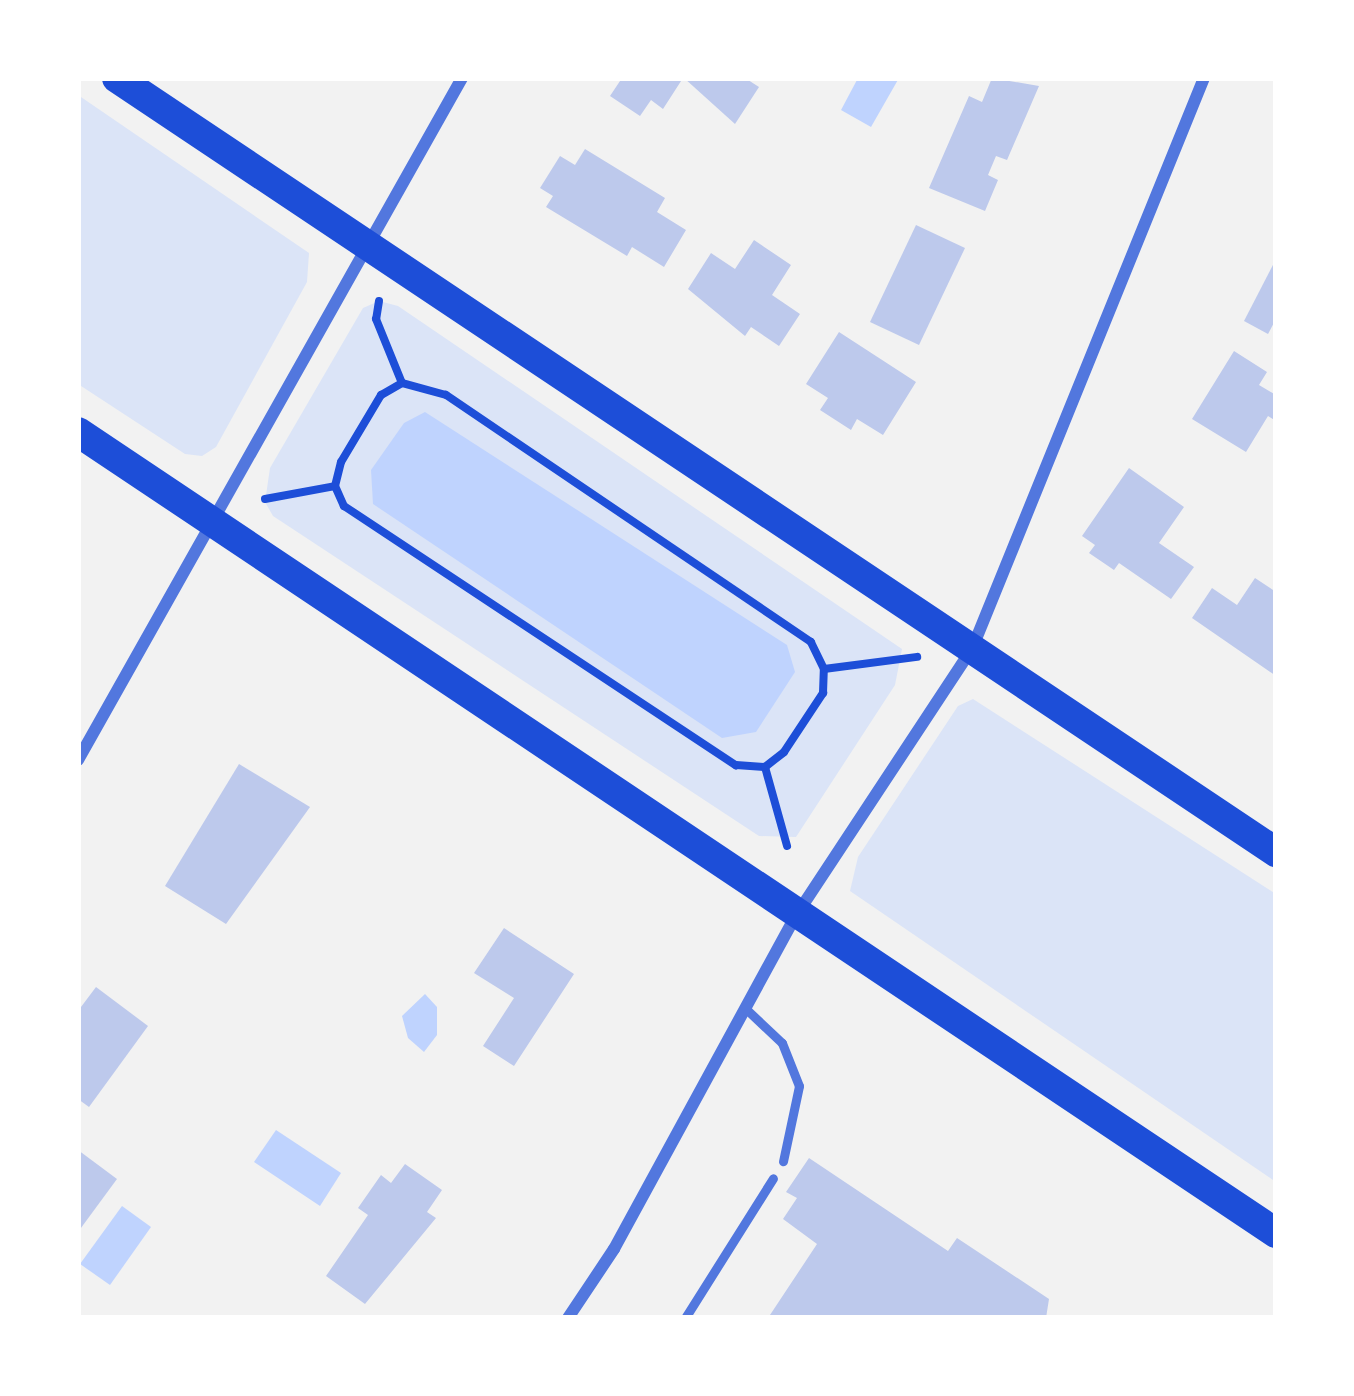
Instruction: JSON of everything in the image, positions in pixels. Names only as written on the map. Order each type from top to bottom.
[{"type":"main road","points":[[117,78],[1276,852]]},
{"type":"main road","points":[[78,432],[1276,1234]]},
{"type":"street","points":[[78,760],[462,78]]},
{"type":"street","points":[[568,1318],[797,914],[972,649],[1204,78]]},
{"type":"lane","points":[[746,1008],[782,1043],[799,1086],[783,1161]]},
{"type":"lane","points":[[685,1318],[773,1178]]},
{"type":"path","points":[[379,302],[376,319],[402,383]]},
{"type":"path","points":[[402,383],[372,409],[335,486],[344,506],[736,765],[765,767]]},
{"type":"path","points":[[402,383],[446,395],[812,642],[824,669],[824,693],[765,767]]},
{"type":"path","points":[[265,500],[335,486]]},
{"type":"path","points":[[824,669],[972,649]]},
{"type":"path","points":[[765,767],[787,846]]},
{"type":"shaded area","points":[[78,95],[309,253],[307,282],[216,447],[202,456],[185,454],[78,384]]},
{"type":"shaded area","points":[[379,301],[398,306],[902,649],[895,685],[796,837],[759,836],[273,516],[265,502],[270,468],[363,308]]},
{"type":"shaded area","points":[[973,699],[1276,894],[1276,1182],[850,891],[858,857],[958,706]]},
{"type":"water","points":[[858,78],[899,78],[871,127],[841,110]]},
{"type":"water","points":[[425,412],[787,645],[795,672],[756,732],[722,738],[373,504],[371,470],[404,423]]},
{"type":"water","points":[[425,994],[437,1007],[437,1035],[424,1052],[408,1038],[402,1016]]},
{"type":"water","points":[[276,1130],[341,1173],[320,1206],[254,1162]]},
{"type":"water","points":[[122,1206],[151,1227],[110,1285],[80,1264]]},
{"type":"building","points":[[622,78],[683,78],[663,109],[651,100],[640,116],[610,96]]},
{"type":"building","points":[[684,78],[745,78],[759,87],[735,124]]},
{"type":"building","points":[[992,78],[1039,86],[1007,160],[996,156],[988,175],[998,180],[985,211],[929,188],[969,96],[982,102]]},
{"type":"building","points":[[585,149],[665,198],[657,212],[686,230],[664,267],[632,247],[627,256],[546,207],[553,196],[540,188],[560,156],[575,165]]},
{"type":"building","points":[[916,225],[965,248],[919,345],[870,322]]},
{"type":"building","points":[[754,240],[791,265],[772,295],[800,314],[779,346],[751,327],[745,336],[688,289],[711,253],[735,269]]},
{"type":"building","points":[[1276,259],[1276,319],[1268,334],[1244,321]]},
{"type":"building","points":[[839,332],[916,382],[883,435],[857,419],[851,430],[820,410],[828,398],[806,384]]},
{"type":"building","points":[[1234,351],[1267,372],[1259,385],[1276,395],[1276,421],[1268,416],[1246,452],[1192,419]]},
{"type":"building","points":[[1129,468],[1184,507],[1159,543],[1194,567],[1171,599],[1119,563],[1114,570],[1089,553],[1095,545],[1082,536]]},
{"type":"building","points":[[1255,578],[1276,592],[1276,676],[1192,618],[1212,588],[1237,605]]},
{"type":"building","points":[[239,764],[310,807],[226,924],[165,886]]},
{"type":"building","points":[[504,928],[574,974],[514,1066],[483,1046],[514,998],[474,973]]},
{"type":"building","points":[[96,987],[148,1026],[89,1107],[78,1099],[78,1011]]},
{"type":"building","points":[[78,1150],[117,1179],[78,1232]]},
{"type":"building","points":[[809,1158],[948,1251],[957,1238],[1049,1299],[1046,1318],[768,1318],[817,1244],[783,1219],[797,1198],[786,1192]]},
{"type":"building","points":[[405,1164],[442,1190],[427,1212],[436,1218],[365,1304],[326,1276],[368,1215],[358,1208],[381,1175],[391,1183]]}]
